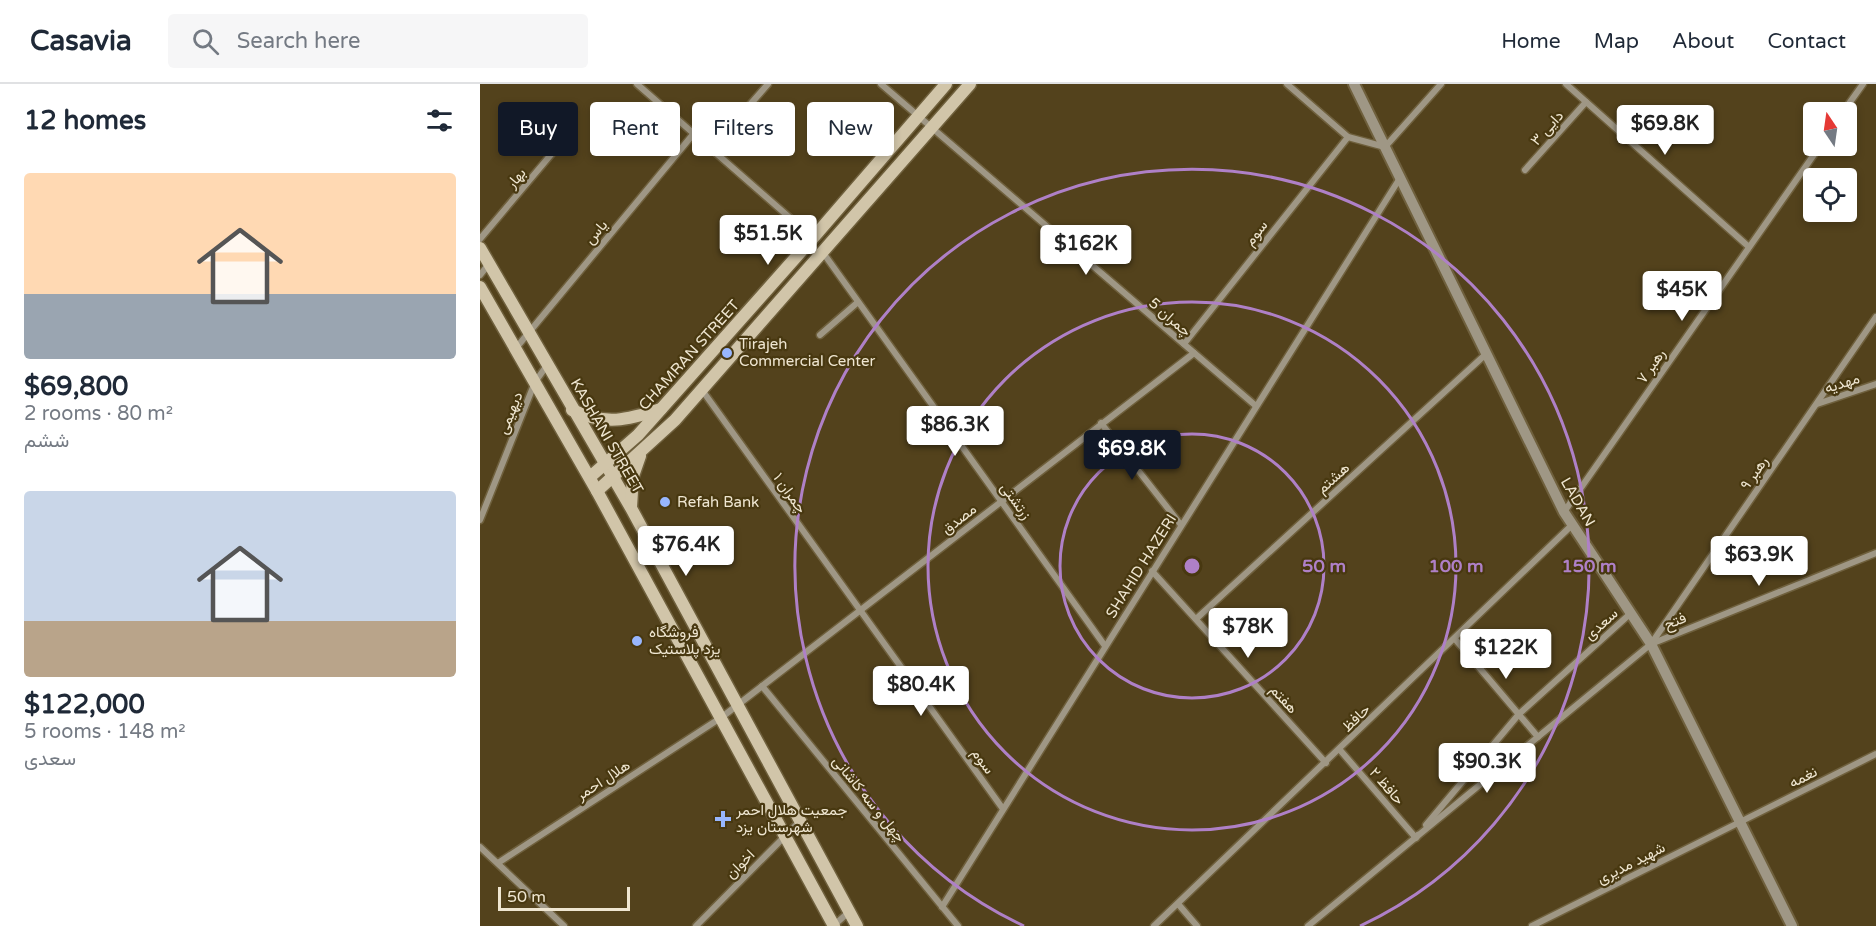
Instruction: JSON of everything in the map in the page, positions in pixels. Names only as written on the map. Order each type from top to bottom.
[{"type":"main road","name":"CHAMRAN STREET","points":[[590,477],[638,435],[946,84]]},
{"type":"main road","points":[[597,491],[640,454],[702,390],[824,254],[970,84]]},
{"type":"main road","name":"KASHANI STREET","points":[[480,248],[549,364],[572,410],[631,508],[802,820],[857,926]]},
{"type":"main road","points":[[480,287],[590,477],[722,717],[833,926]]},
{"type":"main road","points":[[572,410],[592,419],[626,421],[662,408]]},
{"type":"main road","points":[[631,508],[633,476],[640,454]]},
{"type":"street","points":[[637,84],[692,130]]},
{"type":"street","points":[[752,102],[768,84]]},
{"type":"street","name":"چمران 5","points":[[880,84],[1256,406]]},
{"type":"street","points":[[1287,84],[1348,136],[1385,147],[1441,84]]},
{"type":"street","name":"LADAN","points":[[1354,84],[1564,512],[1651,644],[1792,926]]},
{"type":"street","points":[[1566,84],[1749,247]]},
{"type":"street","points":[[1850,102],[1863,84]]},
{"type":"street","name":"دایی ۳","points":[[1526,170],[1586,102]]},
{"type":"street","name":"یاس","points":[[516,348],[692,136]]},
{"type":"street","name":"سوم","points":[[1184,344],[1348,136]]},
{"type":"street","name":"بهار","points":[[480,239],[550,156]]},
{"type":"street","points":[[721,156],[813,238]]},
{"type":"street","name":"رهبر ۷","points":[[1564,512],[1813,156]]},
{"type":"street","name":"SHAHID HAZERI","points":[[942,907],[1400,177]]},
{"type":"street","name":"زرتشتی","points":[[824,254],[1105,646]]},
{"type":"street","points":[[480,275],[490,264]]},
{"type":"street","points":[[820,335],[858,302]]},
{"type":"street","name":"رهبر ۹","points":[[1651,644],[1876,317]]},
{"type":"street","name":"مصدق","points":[[739,704],[1194,353]]},
{"type":"street","name":"هشتم","points":[[1196,619],[1486,354]]},
{"type":"street","name":"دیهیمی","points":[[480,520],[535,382],[549,364]]},
{"type":"street","name":"مهدیه","points":[[1816,404],[1876,384]]},
{"type":"street","name":"چمران ۱","points":[[702,390],[860,610]]},
{"type":"street","points":[[1101,423],[1182,525]]},
{"type":"street","name":"حافظ","points":[[1154,926],[1179,905],[1572,525]]},
{"type":"street","name":"فتح","points":[[1651,644],[1876,553]]},
{"type":"street","name":"هفتم","points":[[1152,571],[1326,763]]},
{"type":"street","name":"سوم","points":[[860,610],[1003,809]]},
{"type":"street","name":"سعدی","points":[[1416,838],[1519,714],[1631,613]]},
{"type":"street","points":[[1455,639],[1538,736]]},
{"type":"street","name":"سعدی","points":[[1308,926],[1651,644]]},
{"type":"street","name":"چهل و سه کاشانی","points":[[762,686],[958,926]]},
{"type":"street","name":"هلال احمر","points":[[498,864],[739,704]]},
{"type":"street","name":"حافظ ۲","points":[[1340,750],[1416,838]]},
{"type":"street","name":"نغمه","points":[[1741,822],[1876,754]]},
{"type":"street","name":"اخوان","points":[[696,926],[802,820]]},
{"type":"street","name":"شهید مدیری","points":[[1532,926],[1741,822]]},
{"type":"street","points":[[480,847],[564,926]]},
{"type":"street","points":[[1179,905],[1197,926]]},
{"type":"street","points":[[833,926],[849,912]]},
{"type":"street","points":[[550,926],[557,919]]},
{"type":"place","name":"Tirajeh Commercial Center","points":[[727,353]]},
{"type":"place","name":"Refah Bank","points":[[665,502]]},
{"type":"place","name":"فروشگاه یزد پلاستیک","points":[[637,641]]},
{"type":"place","name":"جمعیت هلال احمر شهرستان یزد","points":[[723,819]]}]
